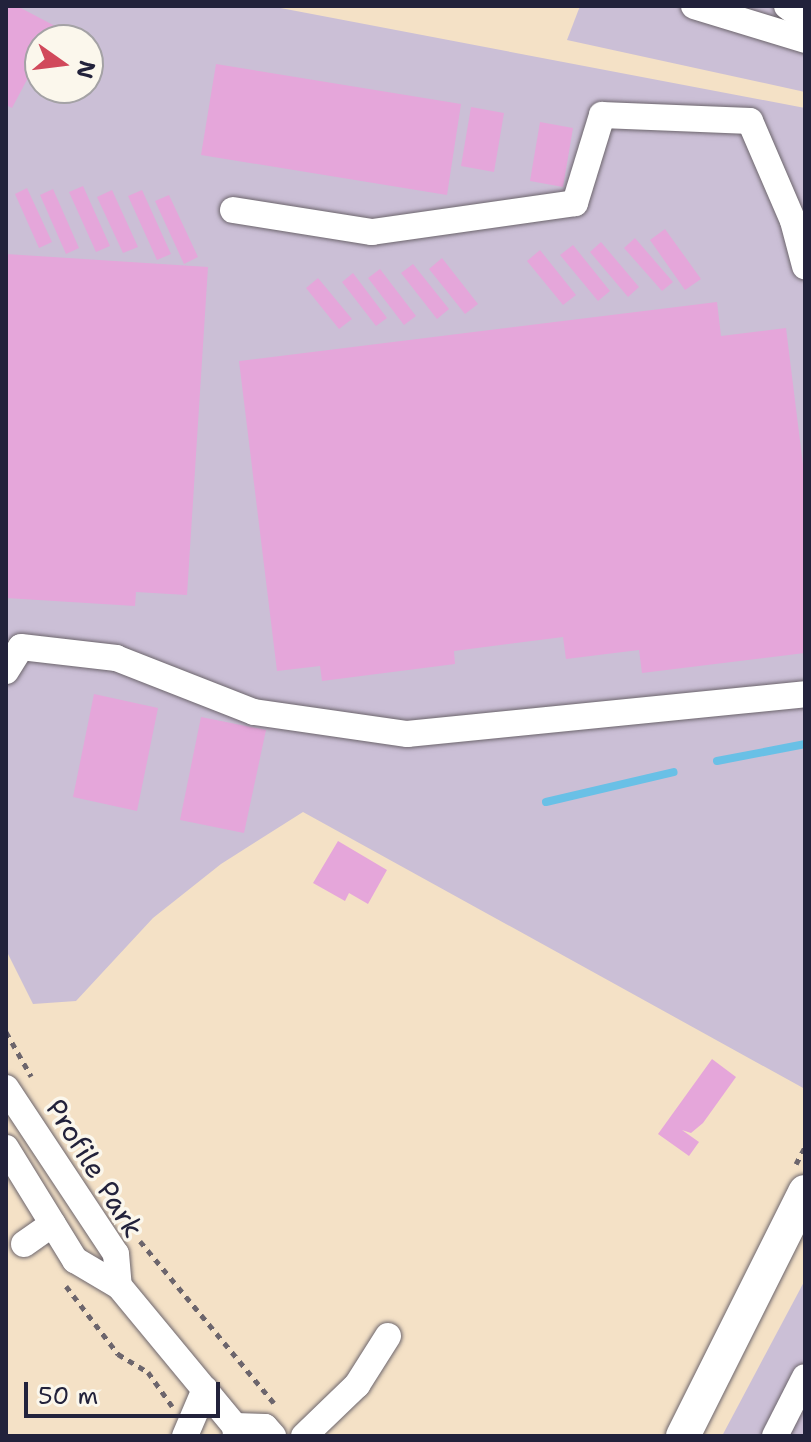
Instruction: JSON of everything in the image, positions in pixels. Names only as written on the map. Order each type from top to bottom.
[{"type":"main road","points":[[683,1436],[805,1192]]},
{"type":"street","points":[[694,6],[805,40]]},
{"type":"street","points":[[787,6],[805,19]]},
{"type":"street","points":[[233,210],[372,232],[575,203],[602,115],[750,121],[793,221],[805,266]]},
{"type":"street","points":[[6,671],[14,644],[116,658],[254,712],[407,734],[805,694]]},
{"type":"street","name":"Profile Park","points":[[6,1088],[116,1254],[119,1286]]},
{"type":"street","name":"Profile Park","points":[[6,1148],[37,1235],[119,1286],[205,1389],[232,1433],[265,1427],[273,1436]]},
{"type":"street","points":[[304,1436],[357,1385],[388,1336]]},
{"type":"street","points":[[775,1436],[805,1377]]},
{"type":"street","points":[[186,1431],[205,1389]]},
{"type":"path","points":[[6,1032],[34,1081]]},
{"type":"path","points":[[133,1231],[304,1436]]},
{"type":"path","points":[[37,1235],[118,1354],[148,1372],[186,1431]]},
{"type":"shaded area","points":[[6,6],[270,6],[805,108],[805,1089],[303,812],[221,864],[153,918],[76,1001],[33,1004],[6,950]]},
{"type":"shaded area","points":[[580,6],[805,6],[805,92],[567,40]]},
{"type":"shaded area","points":[[805,1280],[805,1436],[722,1436]]},
{"type":"building","points":[[6,6],[17,6],[51,24],[24,24],[24,85],[12,108],[6,105]]},
{"type":"building","points":[[216,64],[461,104],[447,195],[201,155]]},
{"type":"building","points":[[471,107],[504,113],[494,172],[461,166]]},
{"type":"building","points":[[540,122],[573,128],[563,187],[530,181]]},
{"type":"building","points":[[83,186],[110,246],[96,252],[69,192]]},
{"type":"building","points":[[27,188],[52,242],[39,248],[15,194]]},
{"type":"building","points":[[53,189],[79,248],[66,254],[40,195]]},
{"type":"building","points":[[112,190],[138,247],[123,253],[97,197]]},
{"type":"building","points":[[142,190],[171,254],[157,260],[128,196]]},
{"type":"building","points":[[169,195],[198,257],[184,264],[155,201]]},
{"type":"building","points":[[665,229],[701,279],[685,290],[650,240]]},
{"type":"building","points":[[635,238],[673,282],[662,291],[624,248]]},
{"type":"building","points":[[601,242],[639,287],[628,297],[590,252]]},
{"type":"building","points":[[573,245],[610,291],[598,301],[560,255]]},
{"type":"building","points":[[540,250],[576,295],[563,305],[527,261]]},
{"type":"building","points":[[6,254],[208,267],[187,595],[136,592],[135,606],[6,598]]},
{"type":"building","points":[[442,258],[478,304],[465,314],[429,269]]},
{"type":"building","points":[[413,264],[449,309],[437,319],[401,273]]},
{"type":"building","points":[[380,269],[416,316],[404,325],[368,278]]},
{"type":"building","points":[[353,273],[387,318],[376,326],[342,282]]},
{"type":"building","points":[[318,278],[352,319],[339,329],[306,288]]},
{"type":"building","points":[[717,302],[721,336],[786,328],[805,481],[805,653],[642,673],[639,650],[566,659],[563,637],[454,651],[455,664],[322,681],[320,666],[277,671],[239,361]]},
{"type":"building","points":[[94,694],[158,708],[137,811],[73,797]]},
{"type":"building","points":[[201,717],[266,730],[244,833],[180,820]]},
{"type":"building","points":[[338,841],[387,870],[368,904],[349,893],[345,901],[313,883]]},
{"type":"building","points":[[712,1059],[736,1077],[703,1123],[691,1133],[682,1130],[699,1142],[689,1156],[658,1134]]},
{"type":"waterway","points":[[717,761],[805,744]]},
{"type":"waterway","points":[[546,802],[674,772]]}]
